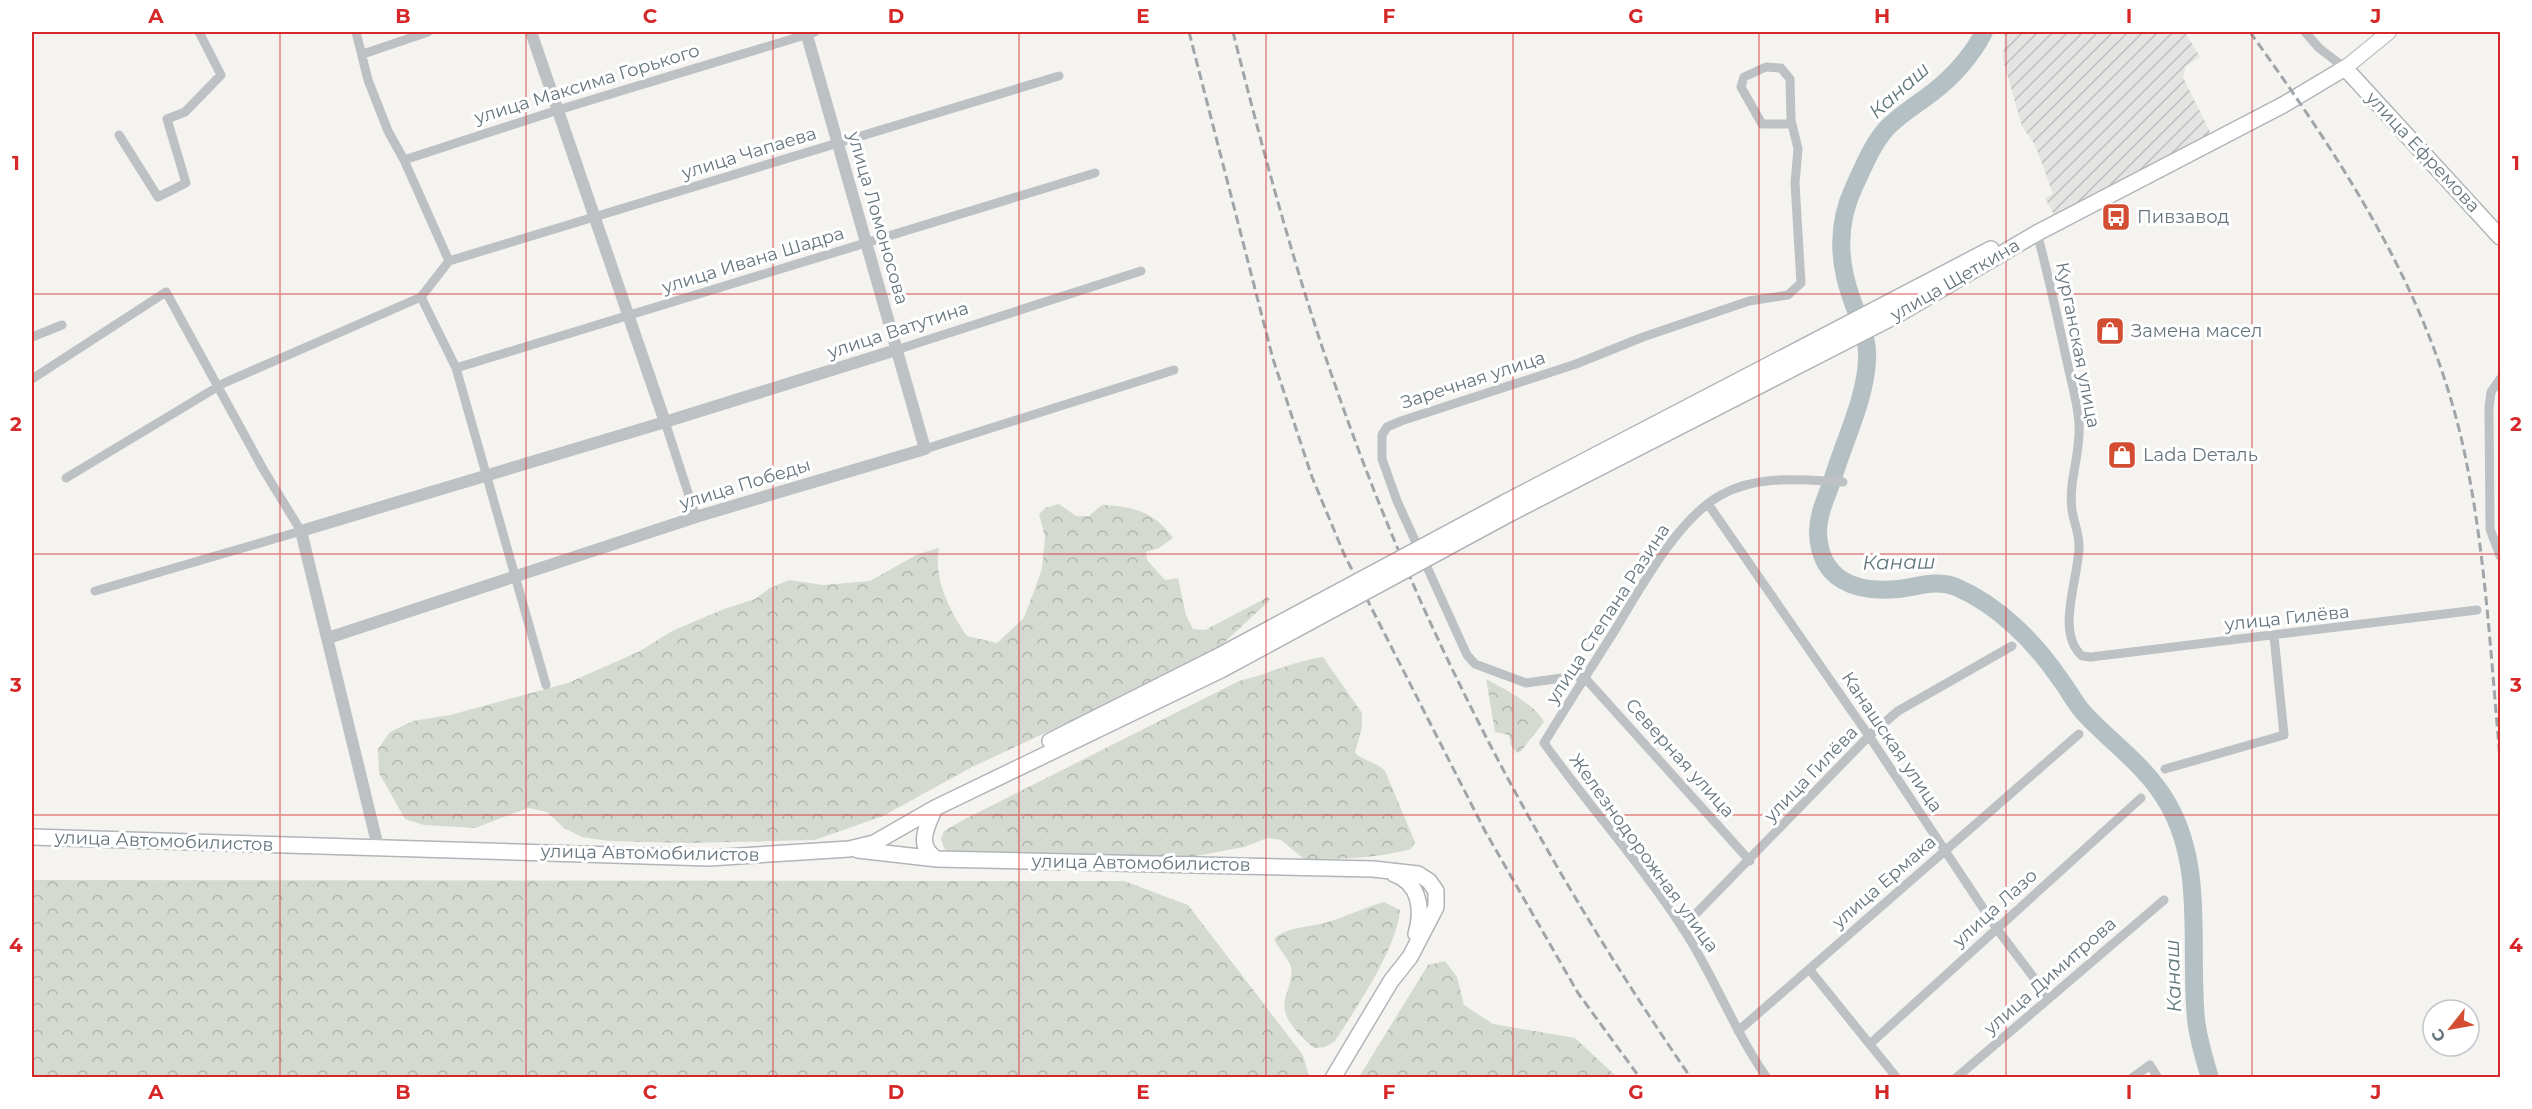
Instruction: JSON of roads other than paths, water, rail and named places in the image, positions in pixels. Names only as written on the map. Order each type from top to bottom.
[{"type":"main road","name":"улица Щеткина","points":[[1507,508],[1897,315],[2037,232],[2283,105],[2345,68],[2389,32]]},
{"type":"main road","name":"улица Ефремова","points":[[2345,68],[2500,237]]},
{"type":"main road","points":[[849,849],[930,802],[1218,664],[1892,300],[2029,230],[2037,232]]},
{"type":"main road","name":"улица Автомобилистов","points":[[849,849],[873,843],[935,808],[1218,664]]},
{"type":"main road","points":[[935,808],[924,840],[928,852],[937,859]]},
{"type":"main road","name":"улица Автомобилистов","points":[[32,837],[709,858],[849,849],[937,859],[1373,869],[1397,875],[1408,881],[1418,879],[1419,902],[1424,921],[1410,957],[1392,981],[1333,1077]]},
{"type":"street","points":[[119,135],[158,197],[186,183],[166,119],[184,112],[221,75],[199,32]]},
{"type":"street","points":[[66,478],[218,387],[421,297],[449,261],[404,160],[388,131],[368,80],[357,32]]},
{"type":"street","points":[[363,54],[428,32]]},
{"type":"street","points":[[531,32],[629,315],[696,518]]},
{"type":"street","name":"улица Максима Горького","points":[[404,160],[809,32]]},
{"type":"street","name":"улица Ломоносова","points":[[809,32],[925,449]]},
{"type":"street","points":[[2305,32],[2319,48],[2345,68]]},
{"type":"street","points":[[1766,67],[1781,68],[1790,79],[1792,124],[1762,124],[1741,87],[1744,77],[1766,67]]},
{"type":"street","name":"улица Чапаева","points":[[449,261],[1059,76]]},
{"type":"street","name":"Заречная улица","points":[[1585,678],[1576,676],[1526,683],[1475,664],[1467,655],[1397,501],[1382,459],[1382,435],[1388,427],[1401,421],[1576,364],[1642,337],[1749,301],[1788,295],[1801,283],[1795,183],[1798,149],[1792,124]]},
{"type":"street","name":"улица Ивана Шадра","points":[[456,368],[1095,173]]},
{"type":"street","name":"Курганская улица","points":[[2037,232],[2052,288],[2079,421],[2080,448],[2073,477],[2072,510],[2079,546],[2070,609],[2071,641],[2082,656],[2101,656]]},
{"type":"street","name":"улица Ватутина","points":[[301,531],[665,422],[1141,271]]},
{"type":"street","points":[[32,379],[166,292],[301,531],[378,847]]},
{"type":"street","points":[[421,297],[456,368],[471,430],[487,477],[546,685]]},
{"type":"street","points":[[32,337],[62,325]]},
{"type":"street","name":"улица Победы","points":[[328,638],[696,518],[925,449],[1174,370]]},
{"type":"street","points":[[2500,379],[2491,392],[2489,407],[2496,482],[2490,530],[2500,556]]},
{"type":"street","name":"улица Степана Разина","points":[[1544,743],[1653,568],[1680,531],[1708,504],[1721,495],[1752,483],[1783,479],[1843,482]]},
{"type":"street","name":"Канашская улица","points":[[1708,504],[1869,736],[1997,929],[2049,998]]},
{"type":"street","points":[[95,591],[301,531]]},
{"type":"street","name":"улица Гилёва","points":[[2101,656],[2477,610]]},
{"type":"street","points":[[2166,769],[2284,735],[2274,636]]},
{"type":"street","name":"улица Гилёва","points":[[1682,928],[1750,861],[1869,736],[1898,711],[2012,646]]},
{"type":"street","name":"Северная улица","points":[[1585,678],[1750,861]]},
{"type":"street","name":"улица Ермака","points":[[1738,1031],[2079,734]]},
{"type":"street","name":"Железнодорожная улица","points":[[1544,743],[1682,928],[1707,967],[1738,1031],[1767,1077]]},
{"type":"street","name":"улица Лазо","points":[[1871,1043],[2141,798]]},
{"type":"street","name":"улица Димитрова","points":[[1956,1077],[2164,900]]},
{"type":"street","points":[[1809,969],[1897,1077]]},
{"type":"street","points":[[2132,1077],[2150,1065],[2158,1077]]},
{"type":"waterway","name":"Канаш","points":[[1984,32],[1962,65],[1948,79],[1886,129],[1868,157],[1848,201],[1842,228],[1842,255],[1847,283],[1865,336],[1867,361],[1859,404],[1820,517],[1818,533],[1820,549],[1825,562],[1833,572],[1842,580],[1854,585],[1882,590],[1927,584],[1949,585],[1972,595],[2001,614],[2027,638],[2050,665],[2083,712],[2139,766],[2159,790],[2180,829],[2187,855],[2193,909],[2196,1019],[2210,1078]]},
{"type":"railway","points":[[1189,32],[1273,359],[1312,477],[1344,554],[1485,831],[1578,993],[1640,1078]]},
{"type":"railway","points":[[1233,32],[1273,184],[1318,335],[1353,435],[1422,603],[1460,686],[1546,847],[1592,926],[1691,1078]]},
{"type":"railway","points":[[2250,32],[2286,82],[2352,184],[2410,291],[2433,347],[2452,405],[2474,501],[2487,611],[2500,758]]},
{"type":"place","name":"Пивзавод","points":[[2116,217]]},
{"type":"place","name":"Замена масел","points":[[2110,331]]},
{"type":"place","name":"Lada Dеталь","points":[[2122,455]]}]
